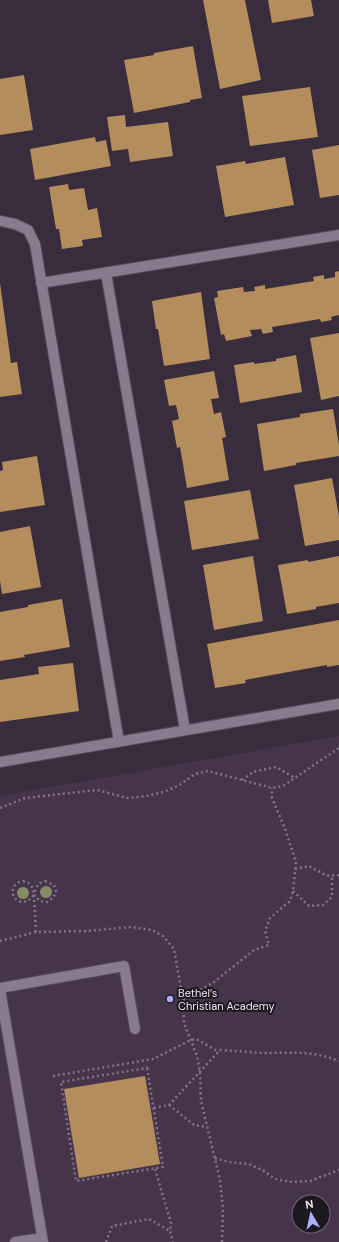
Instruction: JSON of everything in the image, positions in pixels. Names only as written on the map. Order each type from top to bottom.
[{"type":"lane","points":[[0,221],[15,224],[28,230],[35,244],[119,742]]},
{"type":"lane","points":[[41,283],[339,235]]},
{"type":"lane","points":[[106,273],[185,730]]},
{"type":"lane","points":[[0,762],[339,704]]},
{"type":"lane","points":[[15,1242],[42,1240],[0,988],[124,966],[135,1029]]},
{"type":"path","points":[[0,808],[25,798],[97,790],[127,798],[146,796],[163,792],[178,786],[195,774],[208,771],[272,788],[283,786],[339,748]]},
{"type":"path","points":[[242,780],[253,772],[276,767],[295,778]]},
{"type":"path","points":[[183,1000],[214,982],[254,950],[269,945],[265,931],[270,918],[290,901],[293,891],[296,862],[285,828],[272,798],[272,788]]},
{"type":"path","points":[[295,869],[309,866],[327,876],[339,875]]},
{"type":"path","points":[[293,891],[309,906],[323,905],[332,897],[332,875]]},
{"type":"path","points":[[34,896],[40,900],[47,902],[51,901],[55,895],[54,885],[49,882],[42,882],[37,886],[34,896],[28,901],[22,902],[18,901],[14,896],[14,886],[20,882],[26,882],[32,886],[34,896],[36,932]]},
{"type":"path","points":[[0,941],[36,932],[87,931],[131,927],[152,930],[163,936],[174,949],[183,1000],[184,1023],[197,1056],[200,1072],[201,1102],[220,1180],[222,1202],[222,1242]]},
{"type":"path","points":[[53,1076],[153,1059],[191,1040],[196,1039],[219,1052]]},
{"type":"path","points":[[154,1108],[169,1105],[220,1050],[263,1053],[306,1052],[325,1055],[339,1061]]},
{"type":"path","points":[[147,1068],[163,1167],[155,1169],[76,1181],[61,1082],[147,1068]]},
{"type":"path","points":[[169,1105],[194,1125],[207,1127]]},
{"type":"path","points":[[215,1158],[229,1162],[249,1164],[264,1171],[275,1179],[292,1182],[310,1181],[339,1170]]},
{"type":"path","points":[[155,1169],[171,1223],[170,1232],[173,1242]]},
{"type":"path","points":[[106,1242],[112,1226],[149,1219],[170,1232]]},
{"type":"shaded area","name":"Bethel’s Christian Academy","points":[[339,736],[339,1242],[0,1242],[0,796]]},
{"type":"building","points":[[203,0],[245,0],[261,80],[220,89]]},
{"type":"building","points":[[268,0],[311,0],[314,16],[272,23]]},
{"type":"building","points":[[193,46],[202,98],[190,100],[190,102],[134,113],[124,60]]},
{"type":"building","points":[[24,75],[33,130],[0,135],[0,79]]},
{"type":"building","points":[[310,87],[318,137],[250,146],[242,96]]},
{"type":"building","points":[[125,115],[126,127],[168,122],[173,156],[130,162],[128,149],[112,151],[107,117]]},
{"type":"building","points":[[95,137],[96,142],[106,140],[111,166],[35,180],[30,149]]},
{"type":"building","points":[[339,145],[339,195],[320,198],[312,150]]},
{"type":"building","points":[[285,157],[294,205],[225,217],[216,166],[245,161],[246,164]]},
{"type":"building","points":[[68,184],[69,190],[84,188],[88,210],[97,208],[102,237],[82,240],[83,246],[62,249],[59,229],[56,229],[49,187]]},
{"type":"building","points":[[339,271],[339,315],[331,317],[332,320],[321,322],[320,319],[272,327],[273,332],[263,334],[261,329],[250,330],[252,336],[226,341],[224,334],[221,335],[214,298],[218,297],[217,291],[243,287],[244,292],[255,291],[254,287],[265,285],[265,289],[314,281],[313,277],[324,275],[324,279],[335,277],[335,272]]},
{"type":"building","points":[[0,283],[11,363],[17,362],[22,394],[0,397]]},
{"type":"building","points":[[201,292],[210,359],[164,366],[152,301]]},
{"type":"building","points":[[339,333],[339,396],[321,400],[310,338]]},
{"type":"building","points":[[296,355],[302,392],[240,403],[234,365],[276,361],[276,359]]},
{"type":"building","points":[[214,371],[219,398],[211,399],[214,414],[221,412],[226,437],[222,438],[229,480],[187,488],[180,447],[177,448],[172,421],[179,419],[176,405],[169,406],[164,380]]},
{"type":"building","points":[[333,409],[339,445],[339,456],[296,463],[296,465],[264,471],[257,424],[300,417],[300,414]]},
{"type":"building","points":[[37,456],[45,505],[0,512],[0,471],[3,470],[2,462]]},
{"type":"building","points":[[332,478],[339,516],[339,540],[305,546],[294,485]]},
{"type":"building","points":[[250,490],[259,539],[192,550],[184,501]]},
{"type":"building","points":[[30,526],[41,587],[2,594],[0,581],[0,532]]},
{"type":"building","points":[[253,556],[263,621],[214,630],[203,565]]},
{"type":"building","points":[[339,556],[339,603],[287,614],[278,565],[308,560],[308,562]]},
{"type":"building","points":[[62,599],[70,647],[0,661],[0,612]]},
{"type":"building","points":[[339,620],[339,665],[327,667],[327,665],[245,680],[246,683],[215,688],[207,644]]},
{"type":"building","points":[[73,663],[79,711],[0,722],[0,680],[39,674],[38,667]]},
{"type":"building","points":[[145,1076],[160,1164],[79,1178],[64,1089]]},
{"type":"place","name":"Bethel’s Christian Academy","points":[[170,999]]}]
